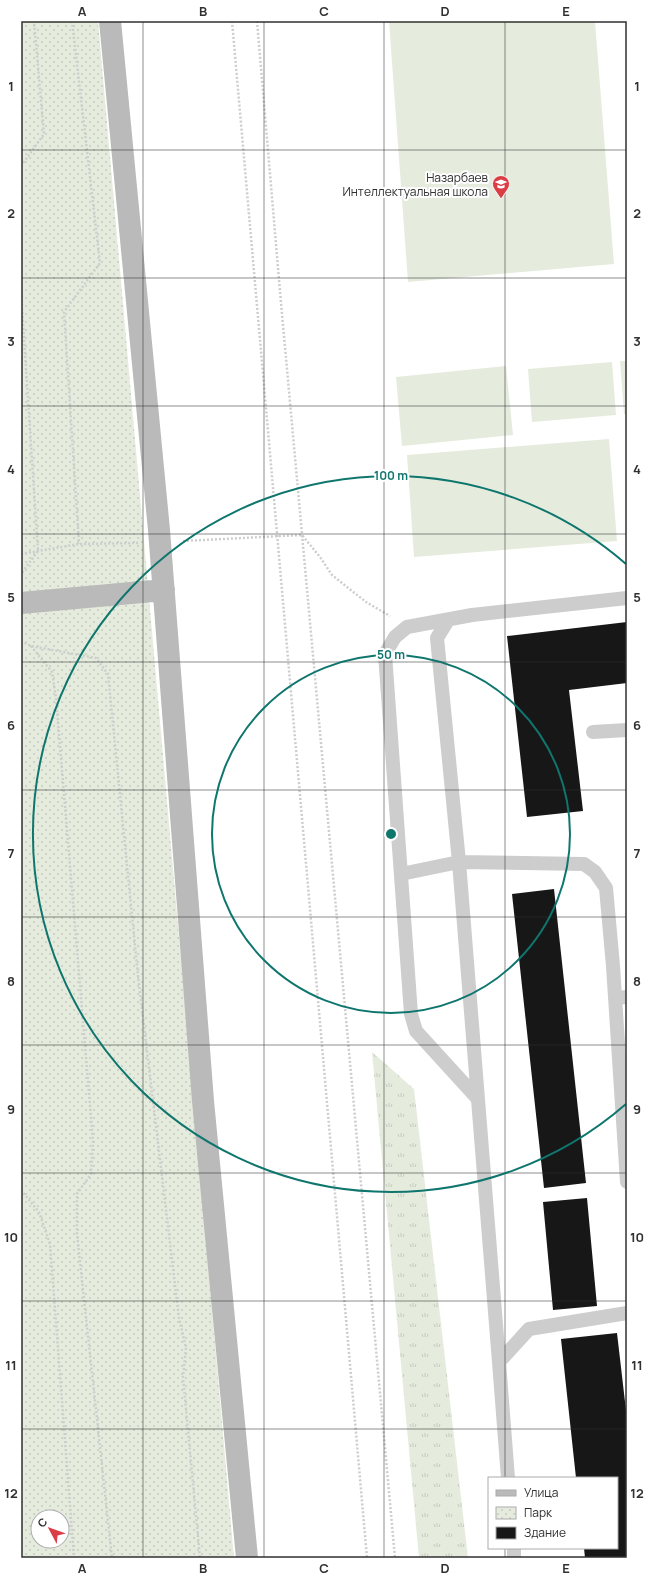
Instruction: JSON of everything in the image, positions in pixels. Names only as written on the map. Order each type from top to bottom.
[{"type":"main road","points":[[110,21],[164,590],[203,1101],[247,1558]]},
{"type":"main road","points":[[21,603],[164,590]]},
{"type":"lane","points":[[478,1099],[416,1030],[410,1014],[386,654],[395,637],[407,627],[472,614],[627,598]]},
{"type":"lane","points":[[448,620],[437,638],[459,862],[508,1477]]},
{"type":"lane","points":[[594,732],[627,730]]},
{"type":"lane","points":[[401,874],[459,862],[584,864],[595,872],[606,888],[621,997],[627,1182]]},
{"type":"lane","points":[[499,1362],[529,1329],[627,1313]]},
{"type":"path","points":[[21,166],[44,134],[34,21]]},
{"type":"path","points":[[72,21],[100,262],[64,312],[79,544]]},
{"type":"path","points":[[232,21],[367,1558]]},
{"type":"path","points":[[257,21],[395,1558]]},
{"type":"path","points":[[21,292],[38,552],[21,574]]},
{"type":"path","points":[[302,535],[332,575],[366,602],[407,627]]},
{"type":"path","points":[[21,641],[31,646],[96,658],[108,674],[138,976],[179,1318],[186,1348],[183,1377],[200,1558]]},
{"type":"path","points":[[31,646],[52,672],[56,698],[93,1141],[91,1174],[77,1194],[77,1234],[112,1558]]},
{"type":"path","points":[[21,1190],[39,1212],[50,1244],[74,1558]]},
{"type":"green space","points":[[21,21],[98,21],[234,1558],[21,1558]]},
{"type":"green space","points":[[389,21],[595,21],[614,264],[408,282]]},
{"type":"green space","points":[[620,361],[627,361],[627,414],[624,414]]},
{"type":"green space","points":[[612,362],[616,415],[532,422],[528,369]]},
{"type":"green space","points":[[506,366],[513,435],[402,446],[396,377]]},
{"type":"green space","points":[[609,439],[617,541],[414,557],[407,455]]},
{"type":"green space","points":[[372,1052],[414,1089],[468,1558],[419,1558]]},
{"type":"building","points":[[627,622],[627,683],[569,690],[583,811],[527,817],[507,636]]},
{"type":"building","points":[[554,889],[586,1183],[544,1188],[512,894]]},
{"type":"building","points":[[587,1198],[597,1306],[553,1310],[543,1202]]},
{"type":"building","points":[[617,1333],[627,1419],[627,1558],[585,1558],[584,1549],[618,1549],[618,1477],[576,1477],[561,1339]]},
{"type":"place","name":"Назарбаев Интеллектуальная школа","points":[[501,199]]}]
